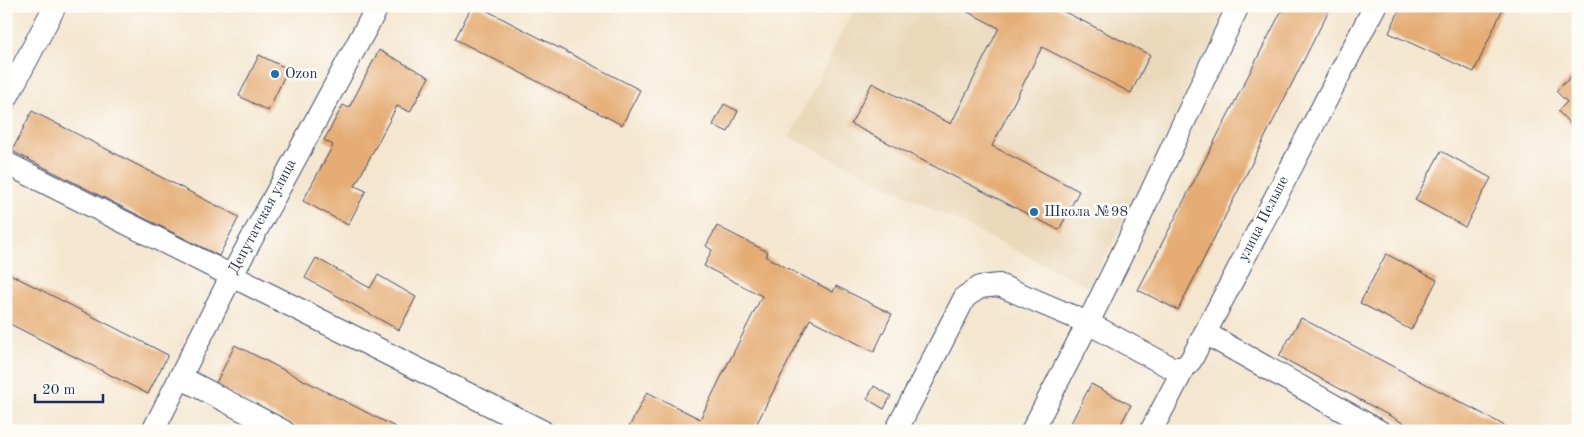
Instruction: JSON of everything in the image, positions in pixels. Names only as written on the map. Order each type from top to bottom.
[{"type":"street","points":[[6,99],[55,6]]},
{"type":"street","name":"Депутатская улица","points":[[153,431],[232,275],[378,6]]},
{"type":"street","points":[[1032,431],[1126,246],[1238,6]]},
{"type":"street","name":"улица Пельше","points":[[1151,431],[1184,368],[1191,360],[1375,6]]},
{"type":"street","points":[[6,163],[542,431]]},
{"type":"street","points":[[896,431],[965,297],[980,287],[999,285],[1088,323],[1172,368],[1184,368]]},
{"type":"street","points":[[1205,333],[1379,431]]},
{"type":"street","points":[[180,377],[283,431]]},
{"type":"shaded area","name":"Школа №98","points":[[855,6],[1208,6],[1230,17],[1089,287],[790,137]]},
{"type":"building","points":[[472,6],[478,6],[640,90],[622,125],[455,39]]},
{"type":"building","points":[[956,6],[1053,6],[1150,55],[1131,93],[1042,47],[992,146],[1079,191],[1059,230],[851,124],[872,83],[951,124],[999,28]]},
{"type":"building","points":[[1284,6],[1331,6],[1178,310],[1138,290]]},
{"type":"building","points":[[1401,6],[1504,6],[1474,72],[1389,33]]},
{"type":"building","points":[[379,50],[429,77],[410,112],[397,106],[355,186],[366,191],[348,225],[303,201],[333,145],[324,140],[343,105],[349,108]]},
{"type":"building","points":[[259,55],[288,69],[268,111],[239,96]]},
{"type":"building","points":[[1578,70],[1578,132],[1558,111],[1567,102],[1556,91]]},
{"type":"building","points":[[724,104],[738,111],[728,132],[713,125]]},
{"type":"building","points":[[32,111],[239,217],[219,256],[12,151]]},
{"type":"building","points":[[1441,151],[1491,178],[1465,227],[1415,200]]},
{"type":"building","points":[[717,226],[768,252],[766,257],[833,292],[836,286],[892,314],[874,352],[810,319],[753,431],[627,431],[647,392],[700,419],[762,296],[704,266],[712,250],[706,246]]},
{"type":"building","points":[[1386,254],[1437,280],[1411,330],[1360,303]]},
{"type":"building","points":[[316,258],[370,288],[378,275],[416,297],[399,330],[305,278]]},
{"type":"building","points":[[6,272],[168,355],[148,394],[6,322]]},
{"type":"building","points":[[1301,318],[1514,431],[1418,431],[1279,356]]},
{"type":"building","points":[[235,345],[403,431],[306,431],[215,385]]},
{"type":"building","points":[[1091,384],[1131,405],[1117,431],[1067,431]]},
{"type":"building","points":[[874,386],[891,396],[884,409],[867,399]]},
{"type":"place","name":"Ozon","points":[[275,74]]},
{"type":"place","name":"Школа №98","points":[[1034,212]]}]
